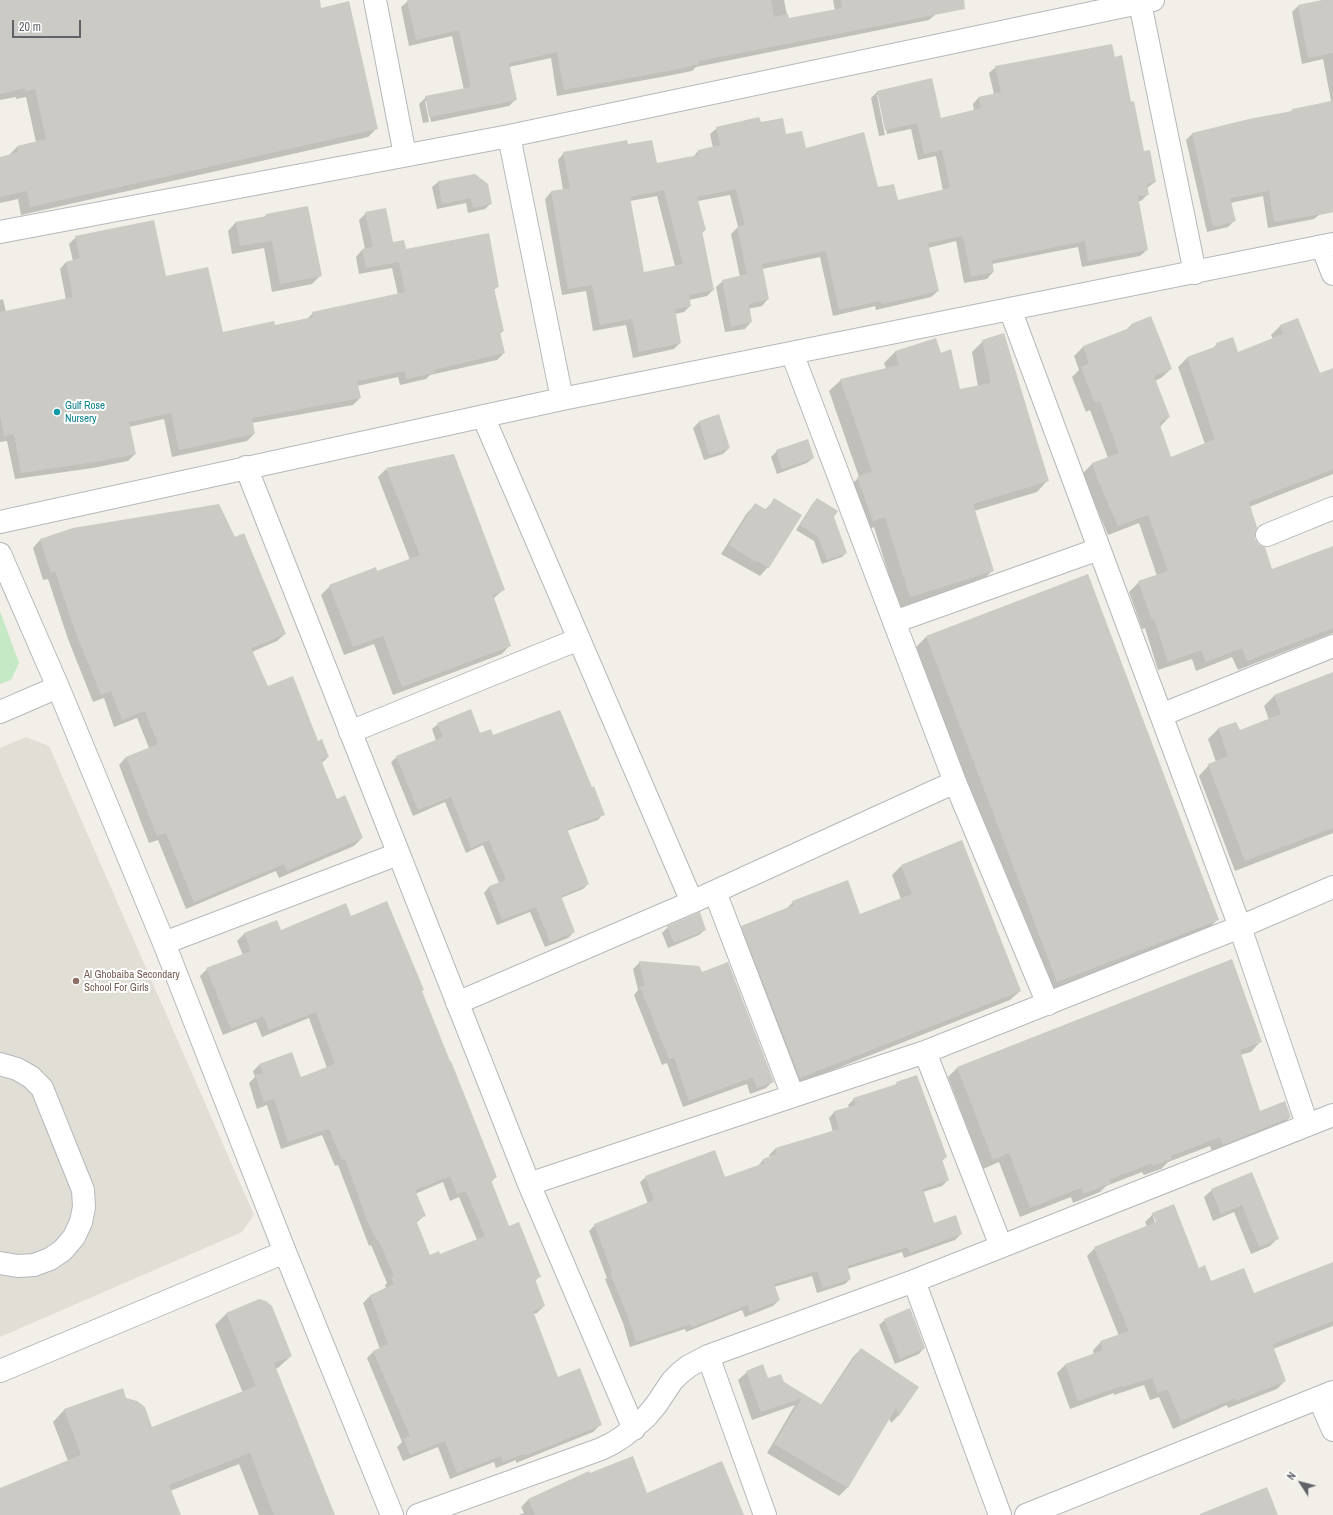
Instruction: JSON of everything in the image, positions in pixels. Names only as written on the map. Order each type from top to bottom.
[{"type":"street","points":[[375,0],[405,155]]},
{"type":"street","points":[[0,232],[509,136],[1147,1],[1196,273]]},
{"type":"street","points":[[509,136],[562,399]]},
{"type":"street","points":[[0,522],[562,399],[1196,273],[1328,245],[1333,274]]},
{"type":"street","points":[[1010,309],[1240,927],[1307,1124]]},
{"type":"street","points":[[792,353],[955,782],[1048,1004]]},
{"type":"street","points":[[483,416],[692,902]]},
{"type":"street","points":[[246,467],[456,1003],[529,1184],[634,1429]]},
{"type":"street","points":[[1267,535],[1333,508]]},
{"type":"street","points":[[894,622],[1099,549]]},
{"type":"street","points":[[0,554],[58,687],[164,943],[285,1252],[392,1515]]},
{"type":"street","points":[[350,732],[579,639]]},
{"type":"street","points":[[1161,715],[1333,646]]},
{"type":"street","points":[[0,712],[58,687]]},
{"type":"street","points":[[456,1003],[692,902],[955,782]]},
{"type":"street","points":[[164,943],[398,854]]},
{"type":"street","points":[[529,1184],[925,1052],[1240,927],[1333,887]]},
{"type":"street","points":[[714,892],[793,1096]]},
{"type":"street","points":[[925,1052],[1001,1246]]},
{"type":"street","points":[[0,1064],[17,1068],[31,1077],[42,1088],[83,1190],[84,1207],[81,1222],[74,1237],[63,1250],[50,1259],[34,1265],[18,1266],[0,1262]]},
{"type":"street","points":[[418,1515],[601,1449],[618,1440],[634,1429],[646,1417],[680,1373],[689,1366],[708,1356],[914,1281],[1307,1124],[1333,1115]]},
{"type":"street","points":[[0,1371],[285,1252]]},
{"type":"street","points":[[914,1281],[1000,1515]]},
{"type":"street","points":[[708,1356],[765,1515]]},
{"type":"street","points":[[1026,1515],[1326,1395],[1333,1430]]},
{"type":"shaded area","name":"Al Ghobaiba Secondary School For Girls","points":[[26,737],[49,746],[254,1215],[242,1232],[0,1337],[0,748]]},
{"type":"green space","points":[[0,611],[19,663],[11,680],[0,684]]},
{"type":"building","points":[[0,0],[320,0],[321,8],[349,1],[378,129],[30,207],[27,191],[0,197],[0,157],[18,152],[17,146],[46,139],[35,89],[25,91],[25,88],[0,94]]},
{"type":"building","points":[[407,0],[771,0],[774,17],[788,14],[789,18],[842,8],[841,0],[964,0],[965,9],[699,61],[699,64],[674,70],[564,90],[557,52],[509,63],[517,100],[429,117],[425,96],[471,87],[459,30],[416,40]]},
{"type":"building","points":[[1322,0],[1333,0],[1333,53],[1308,58],[1298,5]]},
{"type":"building","points":[[1112,44],[1115,57],[1122,55],[1131,102],[1134,101],[1144,151],[1150,150],[1156,182],[1147,184],[1149,195],[1138,196],[1148,250],[1088,261],[1085,241],[992,260],[994,272],[971,277],[963,236],[928,243],[939,291],[882,304],[881,301],[839,310],[826,251],[762,264],[769,299],[749,304],[752,322],[731,327],[722,280],[747,274],[737,227],[745,225],[736,189],[697,197],[706,230],[702,231],[714,290],[689,295],[691,306],[675,309],[681,343],[639,352],[632,319],[600,325],[592,285],[568,289],[551,191],[570,188],[563,152],[627,140],[628,144],[652,140],[657,163],[698,155],[698,150],[720,145],[716,127],[759,117],[761,122],[783,118],[786,134],[802,131],[806,148],[864,132],[878,187],[894,184],[898,200],[950,188],[942,150],[924,154],[917,123],[885,130],[877,91],[932,78],[941,118],[981,108],[979,97],[1001,92],[995,66]],"holes":[[[664,190],[683,264],[644,272],[630,197]]]},
{"type":"building","points":[[1333,101],[1333,212],[1274,222],[1269,191],[1230,198],[1236,221],[1213,227],[1192,133],[1249,119],[1292,111],[1292,109]]},
{"type":"building","points":[[475,174],[488,184],[492,204],[473,208],[471,198],[442,204],[438,181]]},
{"type":"building","points":[[308,206],[322,276],[280,284],[272,241],[240,246],[236,222],[267,216],[266,214]]},
{"type":"building","points":[[386,208],[393,242],[404,240],[406,249],[489,233],[499,287],[494,288],[504,331],[500,332],[505,353],[433,370],[434,373],[406,379],[405,371],[357,381],[361,398],[252,418],[255,434],[179,450],[171,413],[129,422],[136,454],[101,461],[21,473],[14,434],[4,436],[0,414],[0,312],[73,297],[66,262],[80,258],[75,236],[154,220],[166,276],[208,267],[223,332],[274,321],[275,325],[313,317],[312,312],[405,292],[399,262],[366,268],[362,249],[373,247],[365,212]]},
{"type":"building","points":[[1151,316],[1172,369],[1154,376],[1170,417],[1159,422],[1171,457],[1215,439],[1187,357],[1217,346],[1216,343],[1233,337],[1238,352],[1283,334],[1280,325],[1298,318],[1320,373],[1333,368],[1333,469],[1249,502],[1257,527],[1255,539],[1259,545],[1265,547],[1272,569],[1333,546],[1333,628],[1247,661],[1242,648],[1206,662],[1201,650],[1168,662],[1154,619],[1152,620],[1138,581],[1168,571],[1148,515],[1118,526],[1097,478],[1092,463],[1119,453],[1100,401],[1095,403],[1081,367],[1089,364],[1083,346],[1132,327],[1131,324]]},
{"type":"building","points":[[1004,333],[1049,481],[973,504],[994,571],[910,597],[885,517],[873,521],[857,477],[872,471],[840,379],[899,365],[895,351],[936,338],[941,353],[951,349],[960,389],[991,383],[982,340]]},
{"type":"building","points":[[719,414],[730,448],[709,455],[699,421]]},
{"type":"building","points":[[808,439],[814,458],[782,469],[776,450]]},
{"type":"building","points":[[454,454],[505,590],[493,595],[511,646],[402,687],[383,636],[353,647],[329,585],[376,567],[377,571],[420,555],[386,468]]},
{"type":"building","points":[[774,498],[802,515],[769,568],[757,561],[756,562],[729,545],[755,503],[767,510]]},
{"type":"building","points":[[817,498],[838,511],[834,517],[847,553],[827,560],[818,537],[800,525]]},
{"type":"building","points":[[219,504],[235,537],[244,533],[286,634],[251,648],[268,686],[293,676],[318,741],[322,739],[329,757],[321,760],[337,799],[345,795],[363,838],[287,871],[284,864],[194,902],[166,833],[157,836],[126,757],[158,744],[145,711],[122,720],[111,691],[101,695],[75,631],[55,571],[51,573],[40,539],[73,528]]},
{"type":"building","points":[[1088,574],[1219,920],[1057,982],[926,636]]},
{"type":"building","points":[[1333,672],[1333,828],[1245,861],[1208,764],[1228,756],[1218,728],[1236,722],[1240,730],[1281,714],[1274,695]]},
{"type":"building","points":[[471,709],[480,733],[491,729],[493,735],[560,710],[592,787],[594,786],[605,815],[567,829],[589,884],[561,896],[575,932],[550,942],[536,907],[502,920],[489,886],[506,880],[489,840],[471,848],[451,797],[418,810],[396,756],[443,737],[437,723]]},
{"type":"building","points":[[962,840],[1021,991],[800,1078],[741,926],[794,905],[792,901],[848,880],[860,914],[912,894],[901,865]]},
{"type":"building","points":[[387,901],[424,990],[422,991],[497,1177],[491,1180],[509,1226],[519,1222],[541,1277],[535,1279],[545,1306],[533,1311],[558,1377],[580,1368],[602,1425],[524,1456],[523,1454],[503,1462],[501,1456],[457,1473],[445,1441],[410,1455],[404,1439],[410,1436],[373,1351],[388,1344],[370,1295],[394,1284],[391,1277],[394,1276],[378,1239],[376,1240],[367,1220],[345,1159],[342,1160],[329,1129],[288,1142],[274,1099],[264,1102],[255,1075],[263,1073],[259,1064],[292,1052],[301,1077],[335,1064],[316,1012],[269,1030],[263,1016],[231,1029],[206,968],[251,951],[244,933],[277,920],[281,930],[346,903],[351,916]],"holes":[[[450,1176],[457,1194],[466,1191],[485,1236],[440,1254],[439,1251],[430,1255],[416,1220],[426,1216],[415,1190]]]},
{"type":"building","points":[[700,912],[706,930],[674,943],[667,926]]},
{"type":"building","points":[[1232,959],[1262,1042],[1240,1050],[1260,1111],[1285,1101],[1291,1117],[1223,1145],[1220,1137],[1171,1156],[1172,1159],[1153,1166],[1152,1163],[1109,1180],[1111,1183],[1083,1194],[1081,1188],[1030,1208],[1009,1153],[993,1160],[957,1067]]},
{"type":"building","points":[[639,961],[699,966],[702,972],[728,962],[774,1082],[757,1088],[753,1077],[689,1101],[674,1057],[669,1059],[640,987],[645,985]]},
{"type":"building","points":[[917,1075],[947,1157],[942,1159],[949,1180],[923,1189],[934,1223],[956,1215],[962,1234],[910,1253],[907,1247],[847,1266],[851,1279],[823,1288],[817,1271],[774,1284],[780,1300],[750,1312],[748,1305],[692,1327],[691,1324],[636,1342],[628,1317],[610,1273],[612,1272],[594,1224],[654,1200],[645,1176],[715,1150],[725,1177],[764,1163],[763,1159],[776,1154],[775,1148],[839,1129],[834,1111],[856,1105],[853,1098],[897,1084],[896,1082]]},
{"type":"building","points":[[1252,1172],[1279,1239],[1259,1247],[1242,1205],[1221,1214],[1211,1189]]},
{"type":"building","points":[[1174,1204],[1199,1268],[1205,1265],[1211,1281],[1244,1268],[1254,1293],[1333,1262],[1333,1321],[1273,1344],[1286,1381],[1236,1401],[1235,1398],[1181,1421],[1167,1389],[1158,1393],[1152,1378],[1122,1386],[1078,1401],[1065,1364],[1103,1350],[1100,1341],[1129,1331],[1094,1247],[1156,1222],[1152,1213]]},
{"type":"building","points":[[259,1299],[266,1301],[272,1306],[292,1356],[274,1363],[335,1515],[274,1515],[250,1453],[169,1485],[181,1515],[0,1515],[0,1488],[81,1455],[64,1409],[123,1388],[126,1398],[137,1401],[145,1407],[152,1427],[256,1386],[226,1313]]},
{"type":"building","points":[[910,1308],[925,1348],[900,1359],[884,1319]]},
{"type":"building","points":[[861,1348],[919,1387],[899,1416],[896,1408],[848,1488],[774,1444],[802,1398],[761,1412],[746,1371],[763,1364],[768,1378],[781,1374],[784,1382],[822,1405]]},
{"type":"building","points":[[633,1456],[647,1493],[722,1461],[744,1515],[535,1515],[528,1499],[589,1471],[590,1473]]},
{"type":"building","points":[[1267,1487],[1278,1515],[1200,1515],[1200,1514]]},
{"type":"place","name":"Gulf Rose Nursery","points":[[57,412]]},
{"type":"place","name":"Al Ghobaiba Secondary School For Girls","points":[[76,981]]}]
